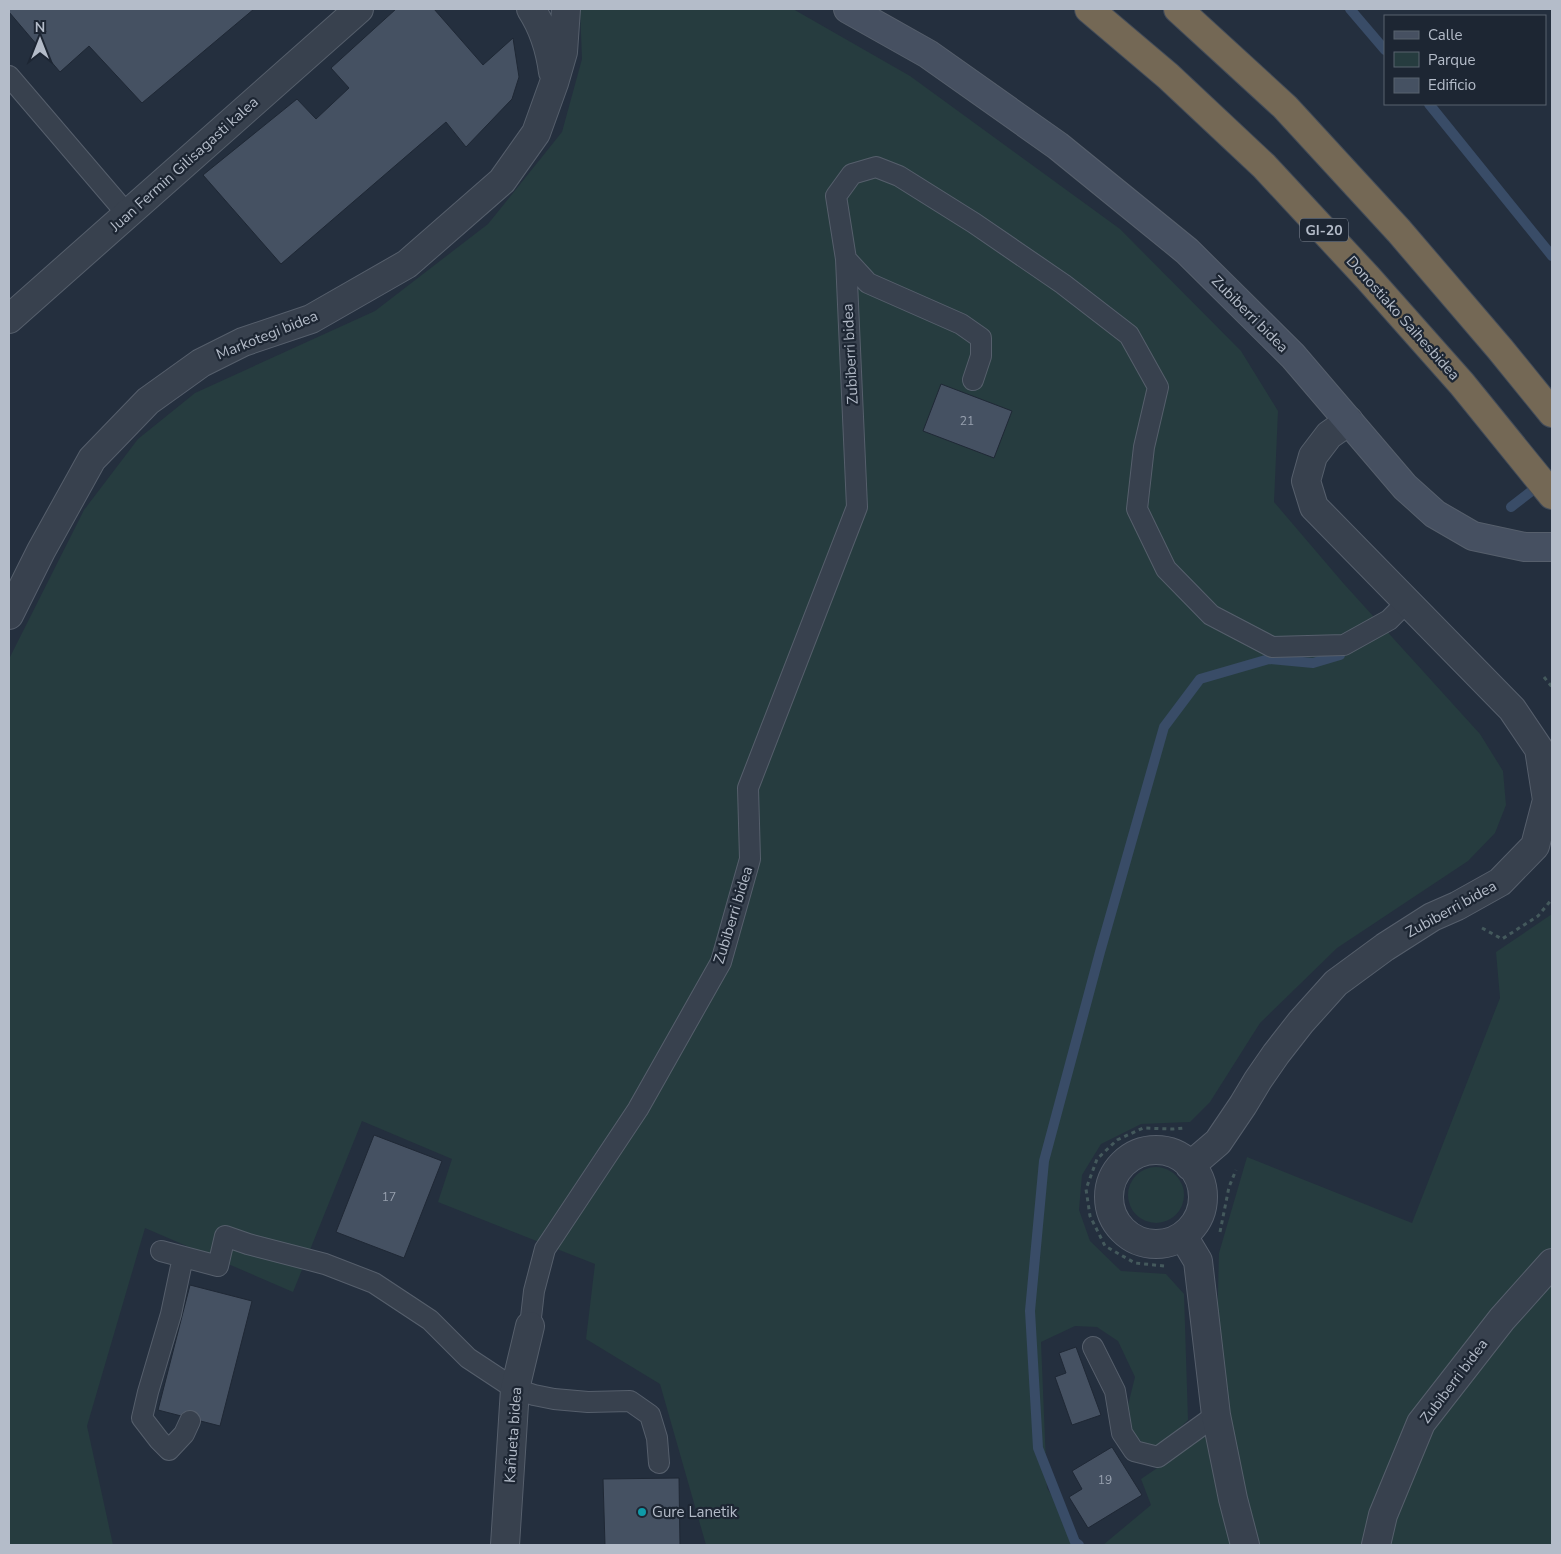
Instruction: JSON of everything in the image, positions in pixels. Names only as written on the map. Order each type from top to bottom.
[{"type":"highway","name":"Donostiako Saihesbidea","points":[[1089,9],[1168,76],[1264,166],[1368,278],[1462,384],[1552,495]]},
{"type":"highway","points":[[1178,9],[1285,107],[1399,231],[1552,413]]},
{"type":"main road","name":"Zubiberri bidea","points":[[848,9],[928,54],[1058,146],[1187,251],[1293,356],[1405,487],[1435,514],[1473,536],[1525,547],[1552,547]]},
{"type":"street","name":"Juan Fermin Gilisagasti kalea","points":[[9,319],[359,9]]},
{"type":"street","name":"Markotegi bidea","points":[[531,9],[547,39],[554,83]]},
{"type":"street","name":"Markotegi bidea","points":[[9,615],[41,551],[92,459],[148,401],[201,363],[243,342],[310,319],[407,264],[502,181],[536,133],[563,52],[566,9]]},
{"type":"street","name":"Zubiberri bidea","points":[[1190,1166],[1218,1142],[1276,1054],[1336,983],[1385,947],[1432,917],[1457,906],[1500,882],[1535,846],[1547,800],[1539,749],[1512,709],[1314,507],[1306,482],[1313,456],[1329,435],[1350,421]]},
{"type":"street","points":[[1158,1149],[1185,1159],[1190,1166],[1200,1178],[1204,1194],[1202,1211],[1195,1224],[1183,1236],[1163,1244],[1146,1244],[1134,1239],[1120,1229],[1110,1208],[1108,1198],[1111,1182],[1116,1171],[1128,1159],[1141,1152],[1158,1149]]},
{"type":"street","points":[[1183,1236],[1198,1261],[1216,1415],[1246,1545]]},
{"type":"street","name":"Zubiberri bidea","points":[[1376,1545],[1383,1515],[1421,1423],[1502,1319],[1552,1263]]},
{"type":"street","name":"Kañueta bidea","points":[[505,1545],[515,1389],[530,1326]]},
{"type":"lane","points":[[9,76],[127,214]]},
{"type":"lane","name":"Zubiberri bidea","points":[[530,1326],[534,1291],[545,1249],[638,1109],[721,962],[750,859],[748,788],[857,507],[846,259],[836,196],[852,174],[876,167],[899,176],[974,223],[1063,284],[1129,335],[1158,387],[1144,447],[1137,510],[1166,570],[1210,615],[1272,647],[1344,645],[1389,620],[1408,602]]},
{"type":"lane","points":[[846,259],[868,283],[961,324],[981,338],[982,356],[973,380]]},
{"type":"lane","points":[[161,1252],[218,1266],[225,1236],[248,1244],[325,1264],[374,1283],[430,1320],[468,1358],[515,1389],[534,1395],[571,1401],[630,1401],[650,1415],[657,1438],[659,1463]]},
{"type":"lane","points":[[183,1257],[171,1314],[142,1418],[169,1450],[184,1434],[190,1421]]},
{"type":"lane","points":[[1093,1348],[1114,1391],[1122,1433],[1134,1451],[1158,1456],[1216,1415]]},
{"type":"path","points":[[1544,677],[1552,686]]},
{"type":"path","points":[[1475,924],[1502,939],[1538,916],[1552,899]]},
{"type":"path","points":[[1220,1232],[1229,1187],[1239,1163]]},
{"type":"green space","points":[[580,9],[793,9],[910,76],[1120,229],[1241,351],[1278,411],[1274,502],[1344,584],[1480,734],[1503,771],[1506,805],[1495,833],[1468,861],[1337,948],[1260,1023],[1210,1102],[1190,1122],[1141,1124],[1101,1144],[1082,1175],[1079,1210],[1090,1241],[1121,1271],[1166,1274],[1184,1294],[1188,1420],[1162,1445],[1145,1445],[1130,1430],[1128,1405],[1135,1377],[1118,1341],[1097,1327],[1075,1326],[1041,1342],[1047,1488],[1083,1545],[706,1545],[660,1384],[586,1339],[595,1264],[438,1202],[452,1159],[362,1121],[293,1292],[145,1228],[87,1426],[113,1545],[9,1545],[9,659],[84,510],[138,439],[195,393],[375,311],[488,224],[562,132],[582,59]]},
{"type":"green space","points":[[1552,914],[1552,1545],[1103,1545],[1151,1505],[1141,1479],[1227,1421],[1217,1332],[1219,1253],[1247,1157],[1412,1223],[1500,998],[1496,952]]},
{"type":"green space","points":[[1156,1167],[1167,1169],[1176,1175],[1182,1184],[1184,1195],[1182,1206],[1176,1215],[1167,1221],[1156,1223],[1145,1221],[1136,1215],[1130,1206],[1128,1195],[1130,1184],[1136,1175],[1145,1169]]},
{"type":"building","points":[[9,9],[254,9],[142,103],[89,46],[60,72],[9,12]]},
{"type":"building","points":[[396,9],[434,9],[483,65],[513,38],[519,77],[512,99],[466,147],[446,122],[281,264],[203,175],[297,99],[316,119],[349,88],[331,68]]},
{"type":"building","points":[[941,384],[1012,411],[994,458],[923,431]]},
{"type":"building","points":[[374,1135],[442,1161],[404,1258],[336,1232]]},
{"type":"building","points":[[190,1285],[252,1301],[220,1426],[158,1410]]},
{"type":"building","points":[[1076,1347],[1101,1415],[1072,1425],[1055,1377],[1066,1373],[1059,1353]]},
{"type":"building","points":[[1112,1447],[1142,1495],[1088,1528],[1069,1497],[1082,1489],[1072,1471]]},
{"type":"building","name":"Gure Lanetik","points":[[679,1478],[680,1545],[605,1545],[603,1479]]},
{"type":"waterway","points":[[1350,9],[1384,49]]},
{"type":"waterway","points":[[1430,105],[1552,256]]},
{"type":"waterway","points":[[1511,507],[1542,483]]},
{"type":"waterway","points":[[1079,1545],[1075,1542],[1038,1448],[1030,1311],[1044,1161],[1100,952],[1164,727],[1200,679],[1269,659],[1313,663],[1340,655]]},
{"type":"place","name":"Gure Lanetik","points":[[642,1512]]}]
